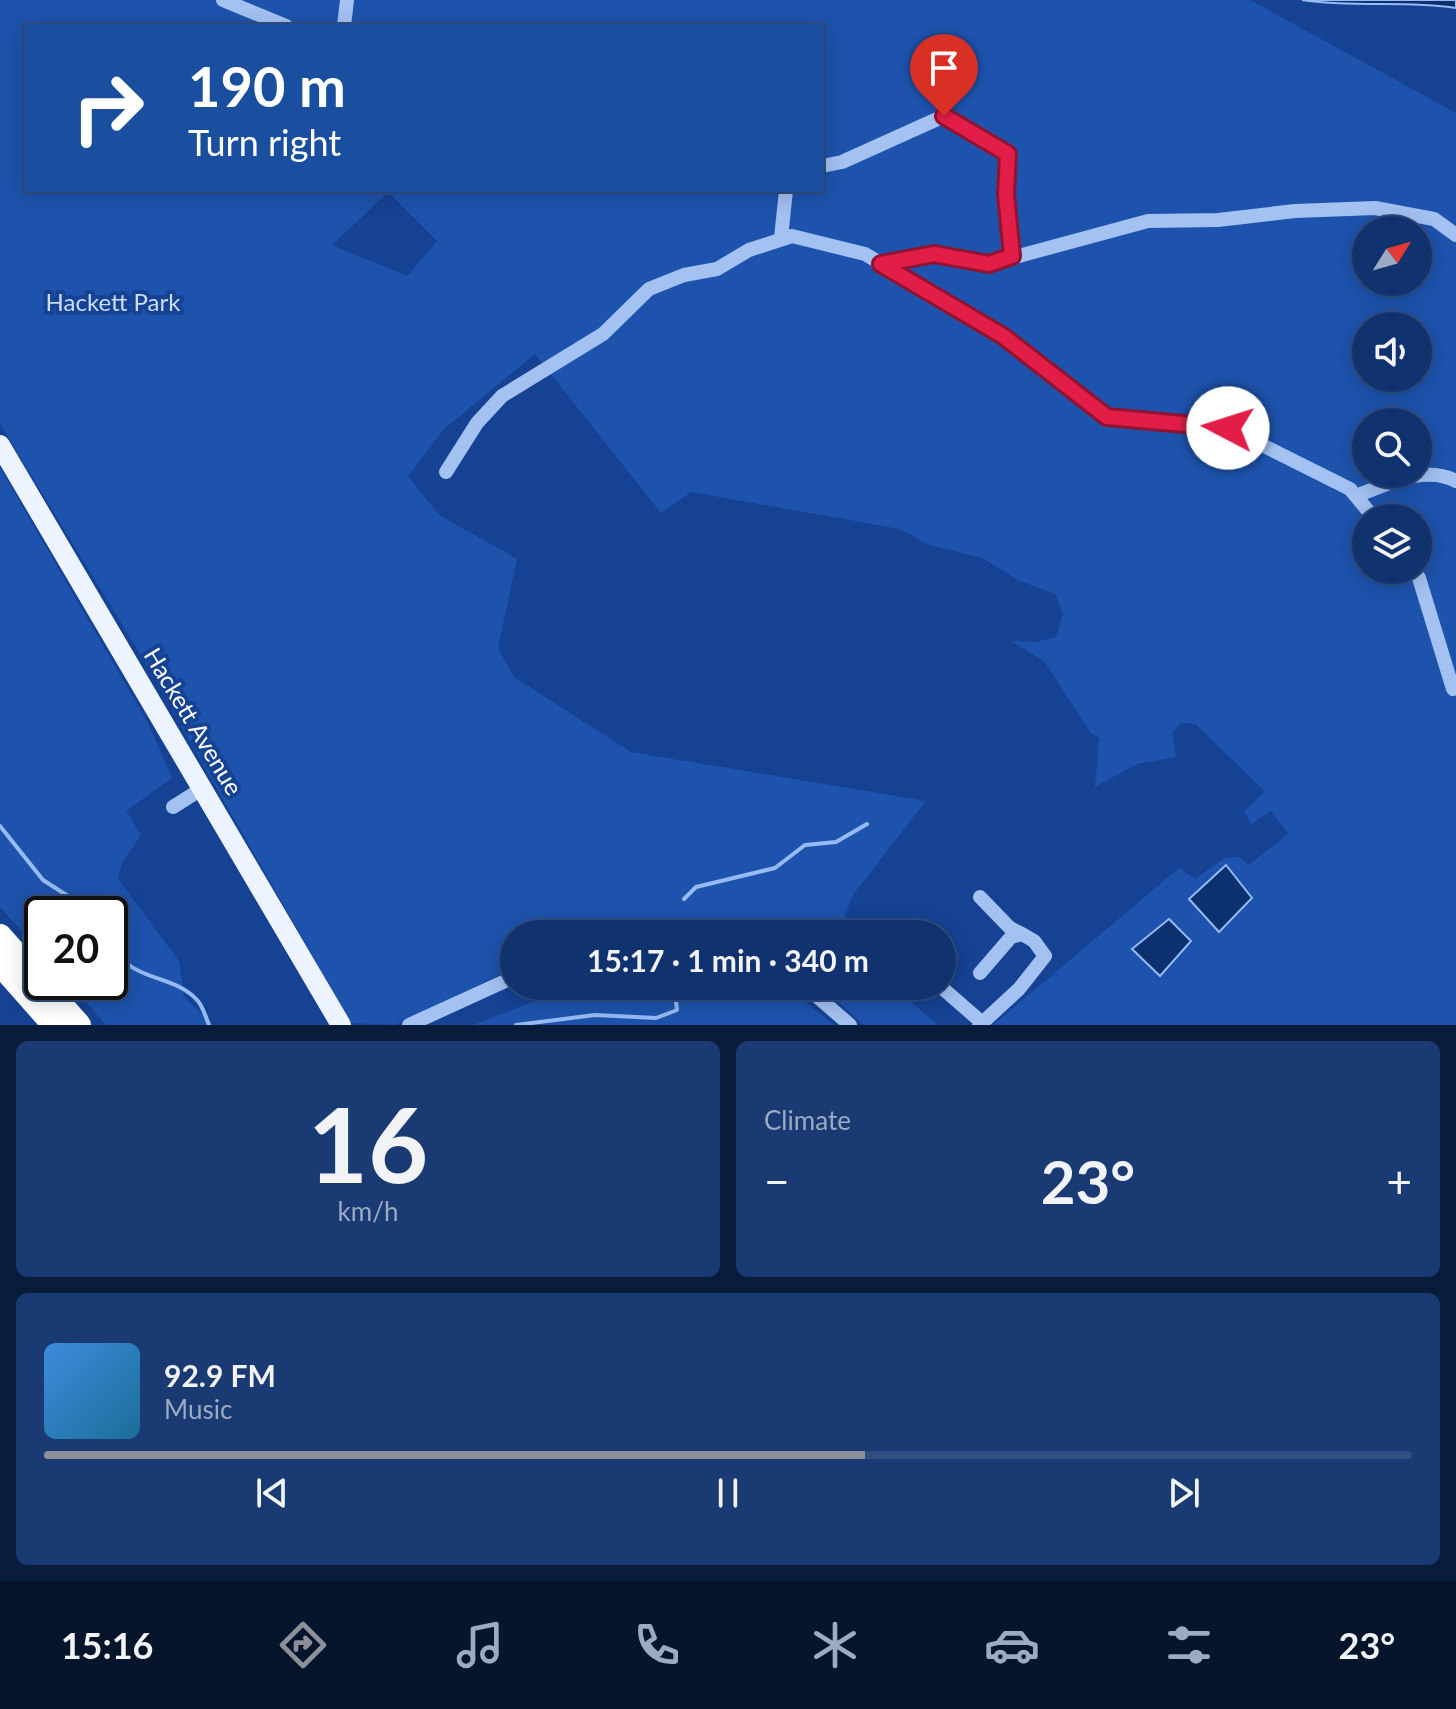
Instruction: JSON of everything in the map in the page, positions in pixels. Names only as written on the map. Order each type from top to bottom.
[{"type":"highway","points":[[0,936],[79,1025]]},
{"type":"highway","points":[[0,964],[54,1025]]},
{"type":"main road","name":"Hackett Avenue","points":[[0,445],[341,1025]]},
{"type":"street","points":[[223,0],[281,24]]},
{"type":"street","points":[[344,24],[347,0]]},
{"type":"street","points":[[824,166],[842,162],[944,116],[1008,154],[1006,194],[1012,256]]},
{"type":"street","points":[[781,238],[786,192]]},
{"type":"street","points":[[881,264],[934,254],[989,264],[1148,221],[1218,220],[1295,211],[1375,208],[1434,219],[1456,235]]},
{"type":"street","points":[[446,472],[477,423],[502,396],[603,334],[649,289],[684,275],[717,269],[749,250],[792,236],[851,250],[881,264],[1003,336],[1107,417],[1228,428],[1350,489],[1363,504]]},
{"type":"street","points":[[1356,496],[1401,479],[1431,474],[1456,481]]},
{"type":"street","points":[[1421,584],[1453,689]]},
{"type":"street","points":[[173,807],[203,788]]},
{"type":"street","points":[[979,1025],[1042,963],[1042,950],[1010,928],[980,897]]},
{"type":"street","points":[[980,973],[1011,937],[1022,934]]},
{"type":"street","points":[[409,1025],[500,983]]},
{"type":"street","points":[[956,998],[979,1020],[979,1025]]},
{"type":"street","points":[[821,1000],[850,1025]]},
{"type":"green space","name":"Hackett Park","points":[[0,0],[1250,0],[1456,113],[1456,1025],[993,1025],[1179,868],[1195,879],[1225,858],[1239,857],[1249,865],[1288,834],[1271,811],[1251,824],[1244,811],[1265,791],[1195,724],[1181,723],[1172,733],[1176,757],[1137,764],[1095,787],[1099,738],[1091,733],[1044,661],[1011,641],[1036,642],[1056,637],[1063,614],[1055,594],[1020,581],[982,558],[929,545],[900,529],[691,492],[661,513],[535,354],[444,429],[408,476],[439,515],[517,559],[498,648],[514,677],[631,752],[926,801],[852,896],[844,920],[500,920],[500,975],[395,1025],[351,1023],[137,649],[0,424]],"holes":[[[385,195],[391,195],[437,241],[407,276],[332,245]]]},
{"type":"green space","points":[[0,468],[147,721],[172,778],[126,811],[141,835],[122,863],[118,879],[179,961],[184,997],[213,1025],[106,1025],[84,1000],[128,1000],[128,896],[24,896],[24,934],[0,907]]},
{"type":"green space","points":[[538,1000],[803,1000],[834,1025],[473,1025]]},
{"type":"green space","points":[[836,1000],[909,1000],[938,1025],[864,1025]]},
{"type":"shaded area","points":[[1302,0],[1456,0],[1456,8],[1418,4],[1340,4]]},
{"type":"shaded area","points":[[1226,865],[1252,898],[1219,932],[1189,899]]},
{"type":"shaded area","points":[[1169,919],[1191,941],[1160,976],[1132,949]]},
{"type":"waterway","points":[[684,899],[696,887],[775,868],[805,845],[836,842],[867,824]]},
{"type":"waterway","points":[[0,826],[43,880],[68,896]]},
{"type":"waterway","points":[[128,965],[187,992],[200,1003],[209,1025]]},
{"type":"waterway","points":[[516,1025],[595,1015],[656,1018],[677,1010],[676,1000]]},
{"type":"route","points":[[944,116],[986,138],[1008,154],[1006,194],[1012,256],[989,264],[934,254],[881,264],[1003,336],[1107,417],[1228,428]]}]
